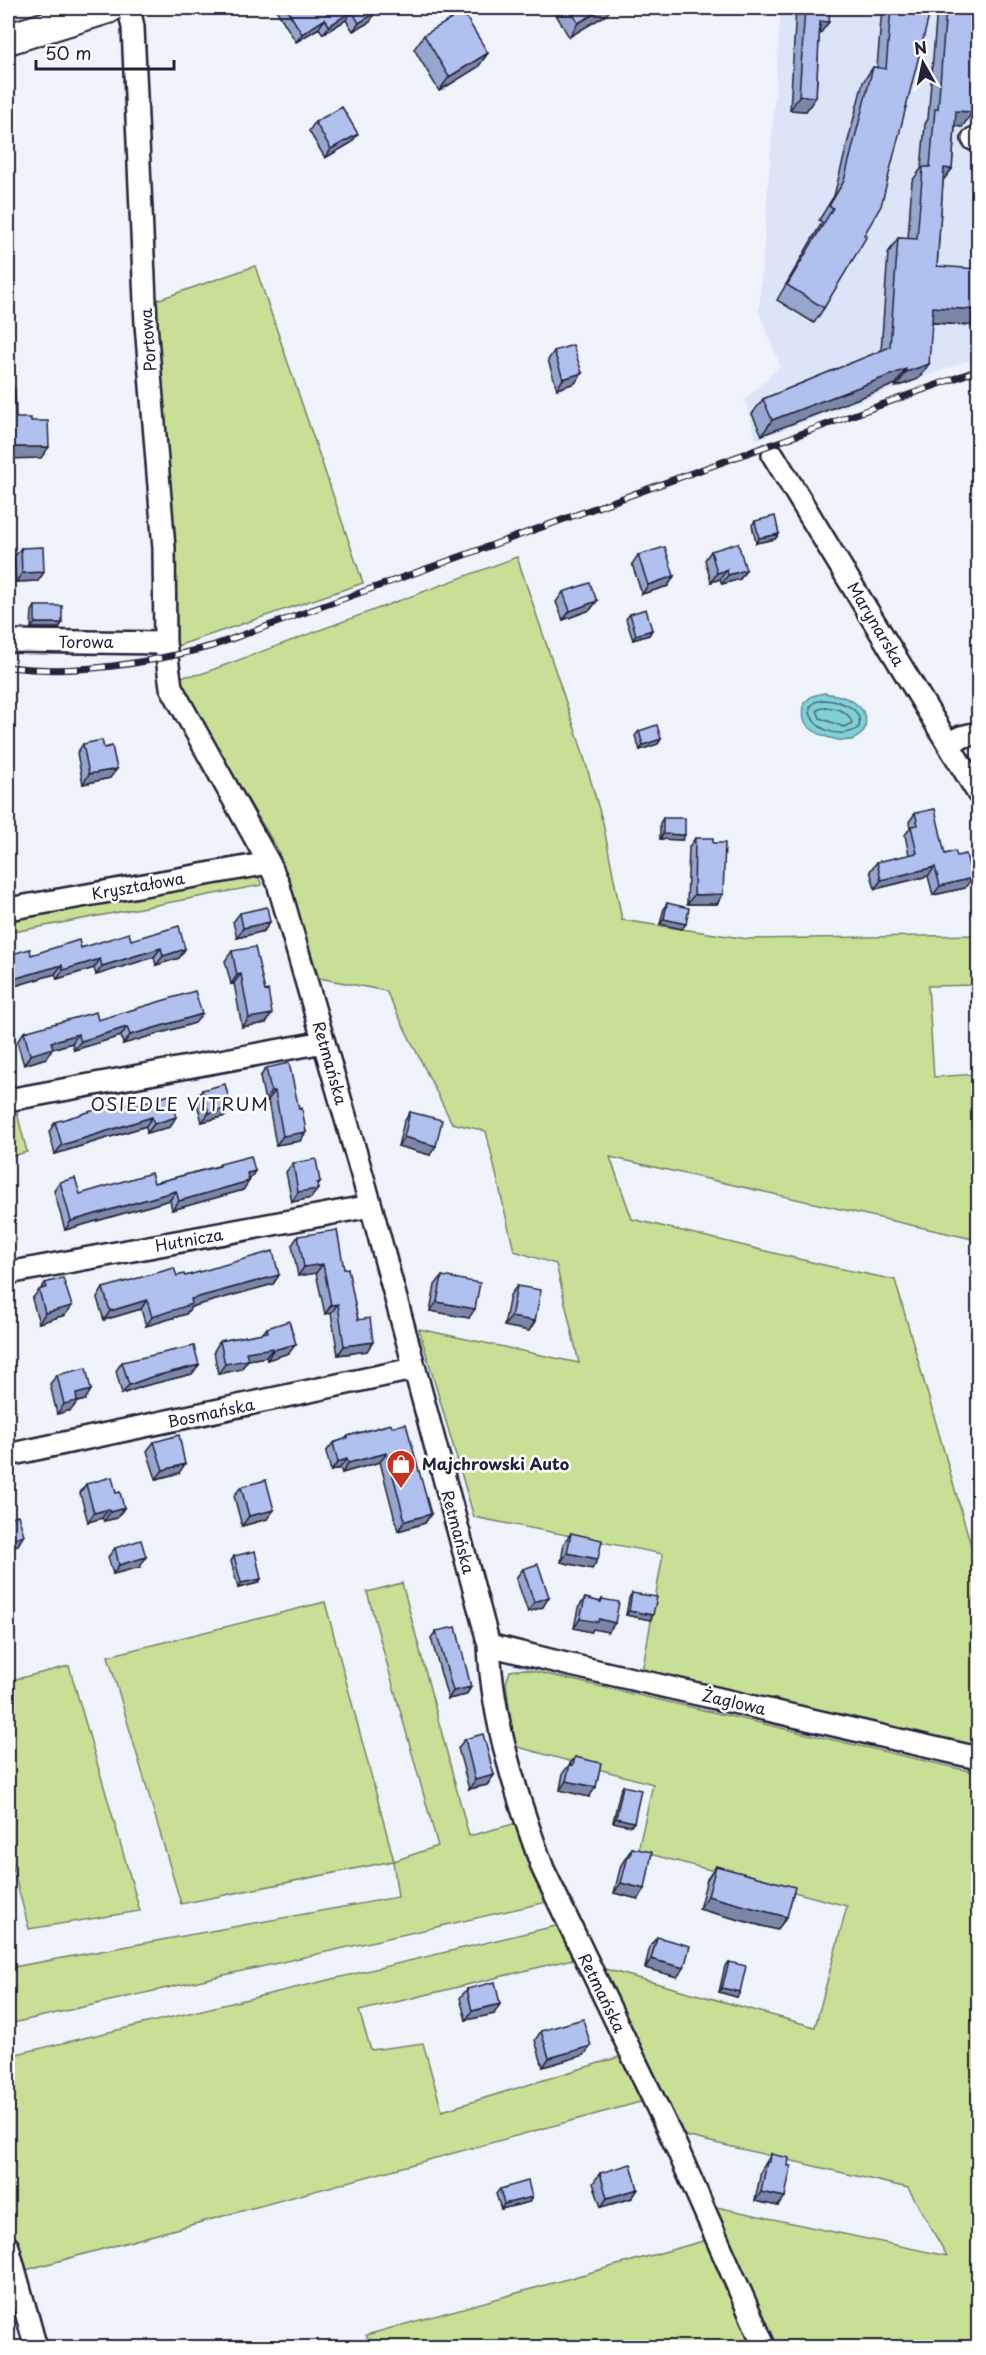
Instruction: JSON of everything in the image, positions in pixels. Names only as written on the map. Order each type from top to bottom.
[{"type":"street","points":[[8,39],[108,8]]},
{"type":"street","name":"Portowa","points":[[129,8],[133,27],[146,324],[164,548],[165,643],[168,672]]},
{"type":"street","name":"Marynarska","points":[[773,455],[978,793]]},
{"type":"street","name":"Torowa","points":[[8,641],[165,643]]},
{"type":"street","name":"Retmańska","points":[[168,672],[176,699],[269,863],[278,883],[371,1206],[413,1369],[489,1644],[490,1671],[501,1732],[527,1826],[543,1869],[676,2146],[765,2348]]},
{"type":"street","points":[[948,744],[961,737],[978,733]]},
{"type":"street","name":"Kryształowa","points":[[8,909],[269,863]]},
{"type":"street","points":[[8,1100],[324,1042]]},
{"type":"street","name":"Hutnicza","points":[[8,1273],[371,1206]]},
{"type":"street","name":"Bosmańska","points":[[8,1455],[413,1369]]},
{"type":"street","name":"Żaglowa","points":[[489,1644],[562,1664],[978,1758]]},
{"type":"street","points":[[8,2247],[36,2348]]},
{"type":"shaded area","points":[[781,8],[978,8],[978,357],[756,440],[745,399],[780,366],[759,312]]},
{"type":"green space","points":[[255,266],[363,583],[177,646],[154,301]]},
{"type":"green space","points":[[517,557],[581,747],[603,823],[622,920],[748,939],[978,935],[978,985],[928,986],[934,1077],[978,1074],[978,1190],[973,1239],[610,1157],[632,1219],[895,1280],[978,1570],[978,1748],[642,1672],[663,1554],[474,1517],[419,1329],[579,1363],[556,1264],[514,1251],[486,1131],[452,1123],[386,991],[319,978],[278,850],[186,697],[178,677],[201,674]]},
{"type":"green space","points":[[258,876],[262,885],[8,933],[8,921]]},
{"type":"green space","points":[[17,1113],[27,1152],[8,1157],[8,1115]]},
{"type":"green space","points":[[402,1583],[469,1836],[517,1823],[547,1902],[8,2024],[8,1968],[398,1897],[393,1861],[181,1904],[108,1656],[325,1602],[394,1861],[438,1846],[367,1592]]},
{"type":"green space","points":[[69,1666],[140,1911],[29,1929],[8,1850],[8,1681]]},
{"type":"green space","points":[[524,1669],[978,1773],[978,2347],[774,2347],[712,2206],[947,2256],[908,2188],[677,2134],[601,1968],[815,2027],[847,1906],[638,1851],[653,1784],[514,1746],[506,1683],[510,1671]]},
{"type":"green space","points":[[560,1925],[573,1959],[359,2011],[371,2050],[423,2043],[442,2111],[619,2057],[644,2101],[22,2271],[8,2224],[8,2056]]},
{"type":"green space","points":[[707,2240],[755,2347],[368,2348],[366,2335]]},
{"type":"water","points":[[824,693],[844,697],[859,706],[866,720],[861,735],[851,740],[829,738],[809,727],[805,722],[804,703],[812,696]]},
{"type":"building","points":[[286,8],[372,8],[375,13],[359,23],[352,11],[329,26],[325,19],[302,34]]},
{"type":"building","points":[[570,8],[605,8],[578,23]]},
{"type":"building","points":[[805,8],[830,8],[829,22],[820,21],[816,97],[799,96]]},
{"type":"building","points":[[891,8],[931,8],[881,206],[864,235],[867,236],[824,308],[787,285],[833,208],[829,206],[844,181],[873,67],[886,69]]},
{"type":"building","points":[[946,8],[978,8],[978,41],[973,112],[956,111],[952,169],[944,168],[937,266],[978,269],[978,310],[933,307],[929,364],[906,372],[906,369],[772,420],[763,399],[890,347],[898,238],[917,239],[923,167],[930,167],[935,109],[938,109]]},
{"type":"building","points":[[463,12],[488,53],[449,77],[424,35]]},
{"type":"building","points":[[342,107],[358,134],[331,149],[315,122]]},
{"type":"building","points":[[573,345],[582,373],[563,379],[554,351]]},
{"type":"building","points":[[8,389],[15,389],[16,418],[48,421],[49,447],[8,447]]},
{"type":"building","points":[[775,516],[779,534],[759,538],[755,521]]},
{"type":"building","points":[[738,543],[746,570],[728,575],[727,570],[717,573],[711,551]]},
{"type":"building","points":[[43,547],[44,572],[22,573],[21,548]]},
{"type":"building","points":[[665,547],[674,576],[648,585],[638,555]]},
{"type":"building","points":[[590,583],[597,601],[570,611],[563,592]]},
{"type":"building","points":[[35,606],[62,606],[62,623],[35,623]]},
{"type":"building","points":[[646,609],[652,630],[636,635],[630,614]]},
{"type":"building","points":[[657,725],[661,739],[643,745],[639,731]]},
{"type":"building","points":[[102,740],[104,748],[112,746],[117,769],[89,774],[83,744]]},
{"type":"building","points":[[935,809],[945,854],[955,851],[957,856],[966,854],[972,878],[940,886],[935,867],[881,880],[877,862],[917,853],[911,826],[918,825],[915,813]]},
{"type":"building","points":[[663,818],[685,818],[685,835],[663,834]]},
{"type":"building","points":[[695,838],[713,838],[713,843],[725,843],[723,894],[694,895]]},
{"type":"building","points":[[667,903],[689,908],[686,924],[664,919]]},
{"type":"building","points":[[267,907],[270,922],[243,928],[240,913]]},
{"type":"building","points":[[179,926],[185,949],[163,956],[161,948],[102,966],[100,959],[63,970],[62,965],[13,979],[12,976],[8,977],[8,955],[30,949],[31,955],[79,940],[81,948],[129,933],[131,940]]},
{"type":"building","points":[[255,947],[265,991],[268,990],[272,1014],[249,1018],[241,974],[237,975],[232,951]]},
{"type":"building","points":[[195,991],[202,1014],[130,1035],[127,1027],[81,1041],[78,1034],[51,1042],[53,1048],[30,1055],[24,1032],[96,1012],[98,1020]]},
{"type":"building","points":[[8,1032],[12,1048],[8,1049]]},
{"type":"building","points":[[289,1063],[299,1109],[302,1108],[306,1132],[283,1136],[275,1091],[271,1091],[266,1068]]},
{"type":"building","points":[[225,1084],[231,1107],[209,1113],[202,1090]]},
{"type":"building","points":[[170,1095],[176,1117],[154,1124],[152,1117],[62,1145],[55,1122],[125,1101],[127,1106]]},
{"type":"building","points":[[410,1112],[442,1120],[436,1146],[404,1137]]},
{"type":"building","points":[[251,1156],[255,1171],[247,1173],[249,1181],[179,1201],[176,1191],[71,1221],[60,1182],[75,1178],[80,1194],[151,1173],[154,1183]]},
{"type":"building","points":[[316,1159],[320,1182],[317,1183],[318,1189],[298,1192],[293,1163]]},
{"type":"building","points":[[337,1230],[344,1269],[348,1268],[358,1320],[370,1318],[373,1342],[344,1346],[338,1304],[331,1305],[323,1264],[304,1267],[298,1236]]},
{"type":"building","points":[[273,1251],[279,1275],[191,1299],[192,1304],[152,1317],[147,1300],[110,1311],[103,1288],[174,1268],[177,1276],[184,1274],[185,1276]]},
{"type":"building","points":[[442,1276],[480,1283],[475,1309],[437,1302]]},
{"type":"building","points":[[63,1278],[72,1306],[45,1313],[39,1290],[47,1287],[45,1283]]},
{"type":"building","points":[[517,1286],[541,1290],[535,1321],[511,1317]]},
{"type":"building","points":[[289,1321],[296,1344],[273,1350],[273,1348],[246,1352],[248,1360],[225,1364],[220,1341],[268,1332],[267,1328]]},
{"type":"building","points":[[194,1346],[199,1365],[129,1385],[122,1362]]},
{"type":"building","points":[[86,1368],[91,1390],[76,1394],[77,1401],[64,1404],[57,1375]]},
{"type":"building","points":[[8,1382],[14,1409],[8,1410]]},
{"type":"building","points":[[391,1424],[392,1427],[406,1424],[431,1514],[405,1521],[387,1453],[348,1463],[347,1459],[338,1462],[333,1443],[348,1438],[348,1436]]},
{"type":"building","points":[[179,1435],[185,1464],[163,1470],[154,1442]]},
{"type":"building","points":[[112,1477],[116,1493],[120,1492],[124,1508],[94,1513],[86,1484]]},
{"type":"building","points":[[266,1480],[274,1510],[249,1516],[241,1487]]},
{"type":"building","points":[[18,1515],[24,1535],[8,1540],[8,1518]]},
{"type":"building","points":[[571,1533],[602,1540],[598,1559],[567,1553]]},
{"type":"building","points":[[141,1540],[146,1557],[119,1565],[115,1548]]},
{"type":"building","points":[[255,1551],[261,1579],[241,1583],[234,1556]]},
{"type":"building","points":[[538,1564],[549,1597],[534,1602],[523,1569]]},
{"type":"building","points":[[632,1593],[657,1597],[653,1615],[629,1611]]},
{"type":"building","points":[[585,1598],[601,1602],[602,1599],[619,1602],[615,1623],[599,1619],[598,1622],[580,1619]]},
{"type":"building","points":[[456,1627],[471,1687],[453,1691],[436,1631]]},
{"type":"building","points":[[483,1734],[494,1775],[475,1780],[465,1739]]},
{"type":"building","points":[[575,1757],[601,1763],[596,1787],[566,1781],[570,1764],[573,1765]]},
{"type":"building","points":[[623,1786],[641,1790],[634,1822],[616,1818]]},
{"type":"building","points":[[632,1848],[652,1852],[645,1889],[621,1883]]},
{"type":"building","points":[[716,1866],[795,1887],[787,1917],[708,1896]]},
{"type":"building","points":[[657,1937],[690,1946],[684,1968],[651,1959]]},
{"type":"building","points":[[729,1962],[746,1966],[740,1992],[722,1988]]},
{"type":"building","points":[[495,1982],[500,2004],[472,2011],[467,1989]]},
{"type":"building","points":[[583,2019],[591,2046],[549,2058],[541,2031]]},
{"type":"building","points":[[771,2154],[789,2158],[788,2166],[791,2166],[785,2197],[761,2192],[767,2162],[770,2162]]},
{"type":"building","points":[[631,2164],[638,2189],[607,2198],[600,2173]]},
{"type":"building","points":[[528,2181],[532,2197],[504,2204],[500,2189]]},
{"type":"railway","points":[[8,667],[85,669],[136,663],[212,646],[978,370]]},
{"type":"place","name":"Majchrowski Auto","points":[[401,1490]]},
{"type":"district","name":"OSIEDLE VITRUM","points":[[180,1105]]}]
